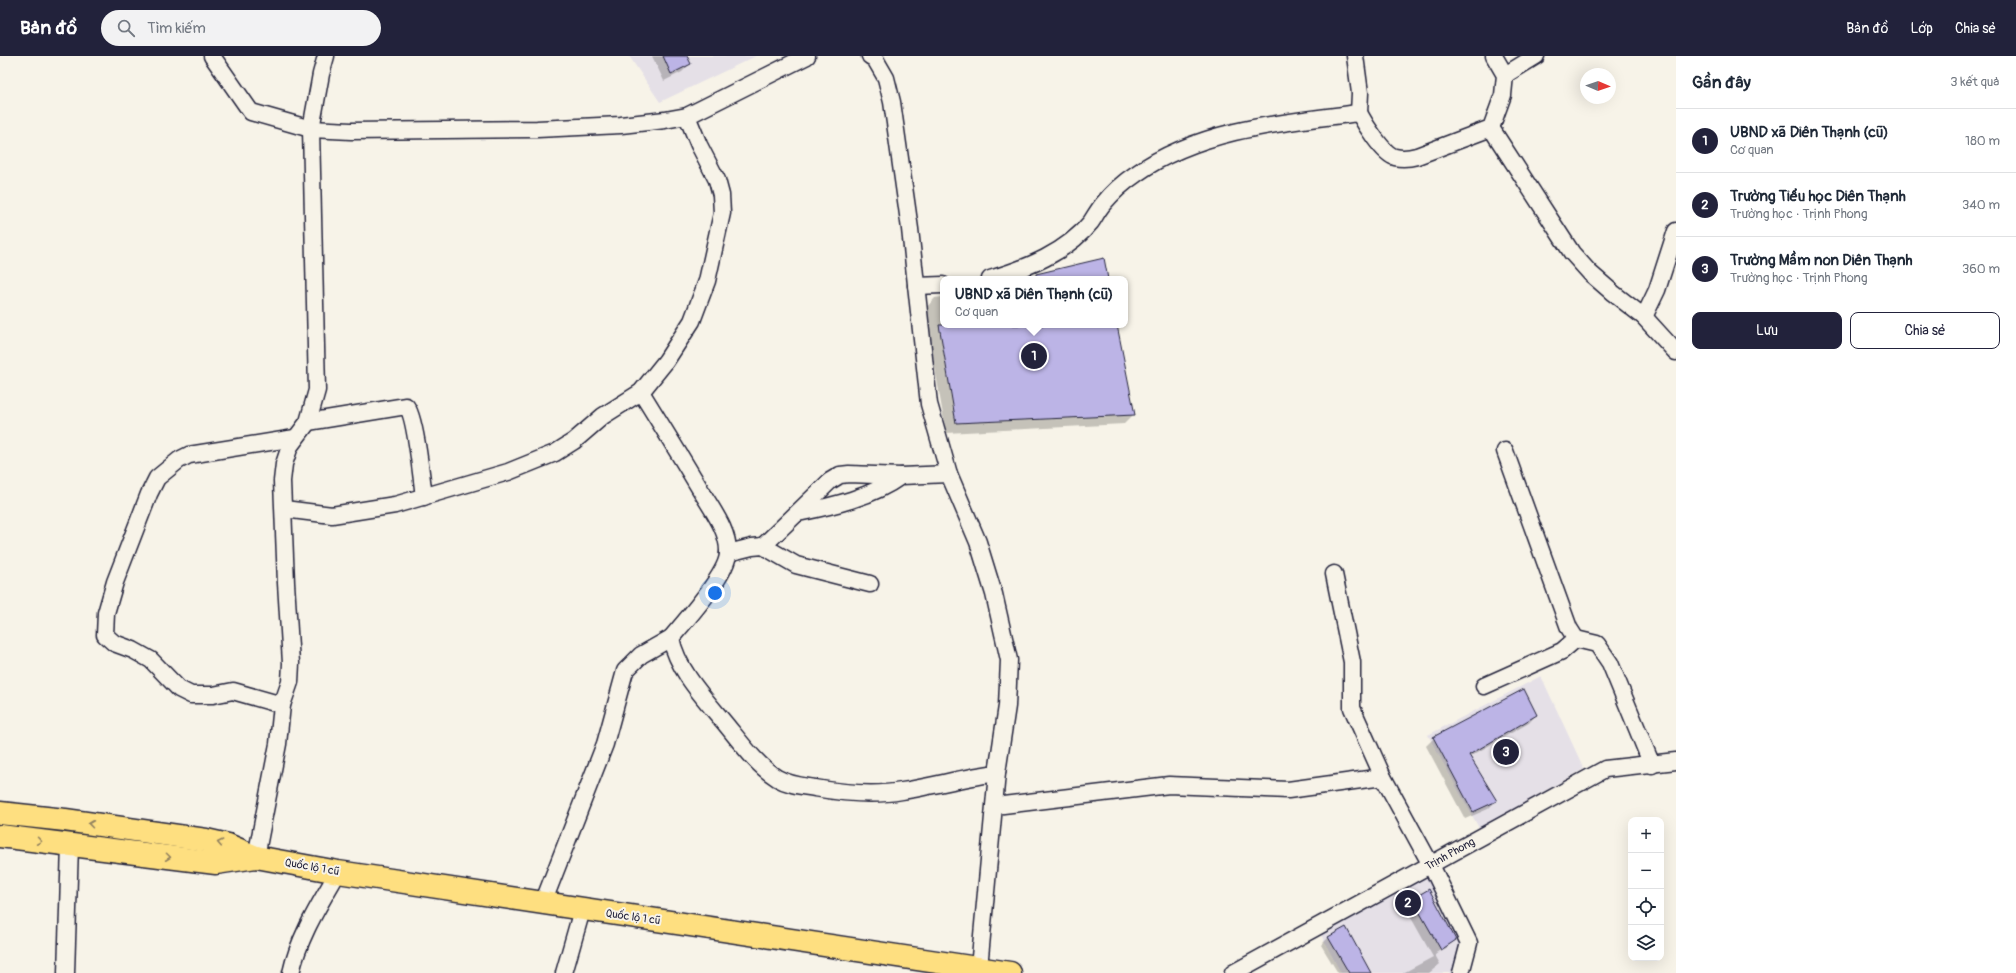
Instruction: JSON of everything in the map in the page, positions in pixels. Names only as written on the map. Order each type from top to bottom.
[{"type":"main road","points":[[0,807],[18,812],[65,820]]},
{"type":"main road","name":"Quốc lộ 1 cũ","points":[[0,813],[65,820],[206,840],[228,845],[256,857],[338,872],[543,903],[910,966],[979,968],[1010,973]]},
{"type":"main road","name":"Quốc lộ 1 cũ","points":[[0,836],[216,863],[256,857]]},
{"type":"street","points":[[212,56],[251,112],[311,129],[359,131],[537,129],[621,125],[665,120],[687,116],[807,56]]},
{"type":"street","points":[[256,857],[278,744],[282,705],[290,682],[291,664],[282,481],[284,464],[286,454],[295,438],[308,422],[317,390],[318,377],[311,129],[321,74],[326,56]]},
{"type":"street","points":[[870,56],[875,59],[886,78],[892,102],[916,286],[929,404],[949,474],[980,549],[994,594],[1008,660],[1007,706],[997,773],[979,968]]},
{"type":"street","points":[[1355,56],[1360,93],[1359,113],[1367,127],[1383,148],[1393,157],[1399,158],[1417,156],[1491,128],[1503,94],[1505,75],[1494,56]]},
{"type":"street","points":[[1505,75],[1536,56]]},
{"type":"street","points":[[1000,276],[1035,265],[1060,249],[1090,222],[1103,204],[1125,182],[1157,160],[1180,148],[1269,124],[1359,113]]},
{"type":"street","points":[[284,509],[332,515],[395,504],[424,497],[508,472],[555,453],[574,441],[603,416],[641,392],[666,361],[692,321],[707,281],[722,213],[721,195],[717,180],[699,145],[687,116]]},
{"type":"street","points":[[1491,128],[1572,253],[1590,273],[1644,317],[1676,352]]},
{"type":"street","points":[[1644,317],[1657,290],[1676,231]]},
{"type":"street","points":[[916,286],[940,285]]},
{"type":"street","points":[[543,903],[605,744],[625,672],[641,655],[671,638],[690,616],[721,572],[728,553],[725,536],[719,522],[683,458],[641,392]]},
{"type":"street","points":[[308,422],[406,406],[409,410],[413,424],[424,497]]},
{"type":"street","points":[[282,705],[233,691],[213,695],[191,695],[178,689],[151,660],[114,643],[105,635],[104,628],[106,612],[115,582],[157,478],[179,460],[189,455],[295,438]]},
{"type":"street","points":[[1506,451],[1569,628],[1576,638],[1597,644],[1610,663],[1652,765]]},
{"type":"street","points":[[763,546],[830,481],[840,475],[901,476],[949,474]]},
{"type":"street","points":[[798,513],[871,493],[886,487],[901,476]]},
{"type":"street","points":[[728,553],[763,546],[796,565],[870,584]]},
{"type":"street","points":[[1334,574],[1352,662],[1352,708],[1383,777],[1431,865],[1469,943],[1461,973]]},
{"type":"street","points":[[671,638],[673,651],[678,660],[706,700],[764,767],[777,778],[790,784],[838,792],[877,793],[901,791],[967,776],[997,773]]},
{"type":"street","points":[[1484,686],[1562,651],[1576,638]]},
{"type":"street","name":"Trịnh Phong","points":[[1233,973],[1605,769],[1652,765],[1676,761]]},
{"type":"street","points":[[995,806],[1169,785],[1288,790],[1383,777]]},
{"type":"street","points":[[66,973],[70,845]]},
{"type":"street","points":[[291,973],[309,924],[338,872]]},
{"type":"street","points":[[564,973],[582,910]]},
{"type":"shaded area","points":[[629,56],[756,56],[660,102]]},
{"type":"shaded area","points":[[1541,676],[1584,769],[1479,828],[1428,735]]},
{"type":"shaded area","points":[[1426,874],[1461,940],[1453,973],[1341,973],[1320,933]]},
{"type":"building","points":[[663,56],[687,56],[691,64],[671,74]]},
{"type":"building","points":[[1104,258],[1107,276],[1036,276],[1036,274]]},
{"type":"building","points":[[939,325],[940,328],[1118,328],[1135,415],[956,423]]},
{"type":"building","points":[[1524,689],[1537,715],[1469,755],[1497,801],[1473,812],[1433,737]]},
{"type":"building","points":[[1429,889],[1456,940],[1441,950],[1412,899]]},
{"type":"building","points":[[1346,927],[1371,973],[1349,973],[1328,937]]},
{"type":"place","name":"UBND xã Diên Thạnh (cũ)","points":[[1034,356]]},
{"type":"place","name":"Trường Mầm non Diên Thạnh","points":[[1506,752]]},
{"type":"place","name":"Trường Tiểu học Diên Thạnh","points":[[1408,903]]}]
